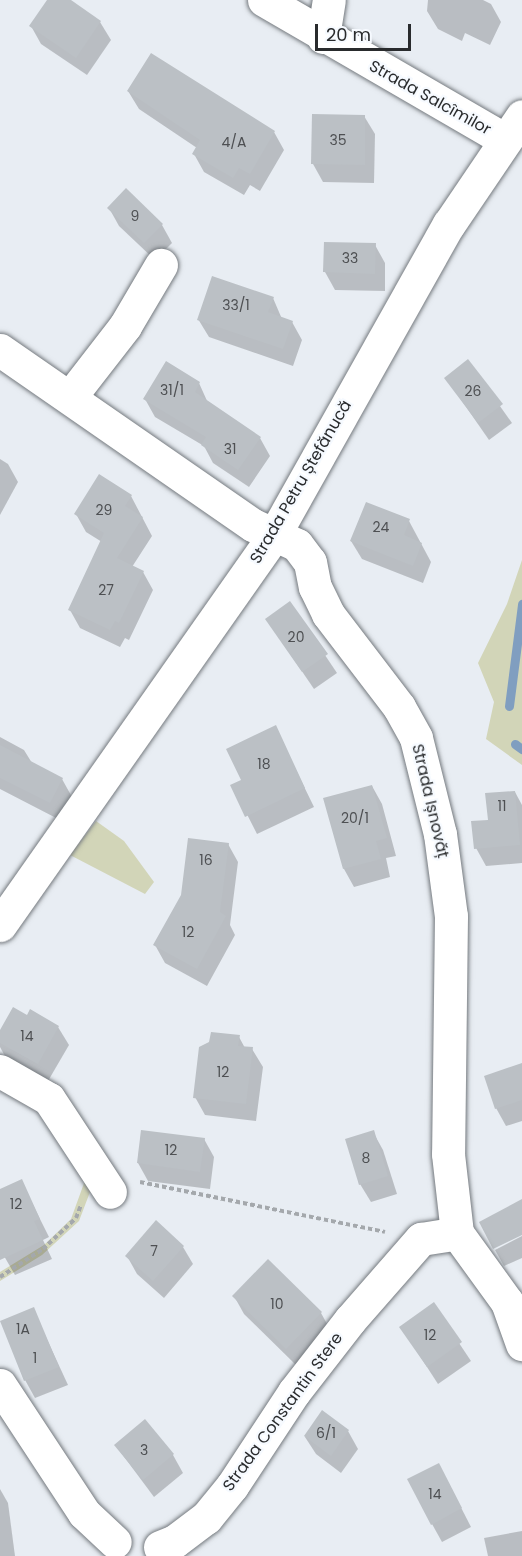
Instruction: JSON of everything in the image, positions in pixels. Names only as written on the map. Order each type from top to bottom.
[{"type":"street","name":"Strada Salcîmilor","points":[[264,0],[323,37],[513,127]]},
{"type":"street","points":[[323,37],[329,0]]},
{"type":"street","name":"Strada Petru Ștefănucă","points":[[0,925],[273,537],[449,224],[513,127]]},
{"type":"street","points":[[70,397],[124,326],[162,265]]},
{"type":"street","name":"Strada Ișnovăț","points":[[0,350],[273,537],[297,545],[310,562],[315,587],[328,614],[399,707],[416,738],[440,834],[451,916],[448,1154],[457,1233],[507,1302],[522,1344]]},
{"type":"street","points":[[0,1071],[49,1100],[103,1183]]},
{"type":"street","points":[[422,1239],[457,1233]]},
{"type":"street","name":"Strada Constantin Stere","points":[[0,1385],[84,1513],[112,1549],[130,1532],[139,1532],[161,1551],[206,1518],[294,1392],[350,1320],[422,1239]]},
{"type":"path","points":[[0,1277],[44,1249],[68,1227],[103,1183],[422,1239]]},
{"type":"green space","points":[[522,560],[522,765],[486,739],[494,702],[478,663],[507,604]]},
{"type":"green space","points":[[96,821],[124,841],[154,882],[145,894],[70,855]]},
{"type":"green space","points":[[87,1175],[105,1199],[90,1192],[79,1221],[42,1255],[0,1281],[0,1272],[44,1245],[71,1219]]},
{"type":"building","points":[[47,0],[71,0],[101,21],[76,58],[29,26]]},
{"type":"building","points":[[151,53],[275,131],[250,174],[239,168],[233,178],[192,154],[200,140],[127,91]]},
{"type":"building","points":[[312,114],[365,115],[365,165],[311,164]]},
{"type":"building","points":[[126,188],[163,224],[144,243],[107,208]]},
{"type":"building","points":[[324,242],[376,243],[375,274],[323,272]]},
{"type":"building","points":[[212,276],[274,297],[268,312],[293,321],[283,349],[197,320]]},
{"type":"building","points":[[468,359],[503,404],[478,423],[444,378]]},
{"type":"building","points":[[166,361],[200,382],[195,392],[261,437],[238,470],[201,445],[206,437],[143,399]]},
{"type":"building","points":[[99,474],[132,495],[125,506],[143,517],[117,558],[144,571],[119,623],[115,621],[110,630],[68,610],[104,533],[74,514]]},
{"type":"building","points":[[366,502],[410,519],[404,535],[422,543],[413,566],[350,541]]},
{"type":"building","points":[[290,601],[328,654],[302,672],[265,619]]},
{"type":"building","points":[[276,725],[305,788],[245,817],[230,785],[241,780],[226,749]]},
{"type":"building","points":[[0,745],[63,778],[50,803],[0,778]]},
{"type":"building","points":[[372,785],[387,838],[376,841],[381,859],[343,869],[323,798]]},
{"type":"building","points":[[515,791],[520,845],[474,849],[471,821],[488,820],[485,793]]},
{"type":"building","points":[[188,838],[229,843],[220,912],[226,916],[197,969],[153,945],[181,895]]},
{"type":"building","points":[[13,1007],[27,1015],[30,1009],[59,1026],[38,1064],[0,1043],[0,1030]]},
{"type":"building","points":[[211,1032],[240,1035],[238,1046],[253,1047],[246,1104],[193,1098],[199,1047],[209,1042]]},
{"type":"building","points":[[522,1063],[522,1100],[495,1109],[484,1076]]},
{"type":"building","points":[[141,1130],[205,1138],[200,1172],[137,1163]]},
{"type":"building","points":[[374,1130],[388,1176],[359,1185],[345,1139]]},
{"type":"building","points":[[22,1179],[40,1219],[34,1221],[43,1240],[0,1260],[0,1189]]},
{"type":"building","points":[[522,1199],[522,1235],[493,1249],[479,1222]]},
{"type":"building","points":[[156,1220],[184,1246],[153,1281],[125,1256]]},
{"type":"building","points":[[268,1259],[322,1312],[286,1349],[232,1296]]},
{"type":"building","points":[[434,1302],[462,1342],[427,1367],[399,1327]]},
{"type":"building","points":[[34,1307],[59,1367],[24,1381],[0,1321]]},
{"type":"building","points":[[322,1410],[349,1430],[331,1456],[304,1436]]},
{"type":"building","points":[[145,1419],[174,1454],[143,1480],[114,1445]]},
{"type":"building","points":[[439,1463],[462,1508],[431,1525],[407,1479]]},
{"type":"waterway","points":[[509,706],[522,604]]},
{"type":"waterway","points":[[515,744],[522,749]]}]
